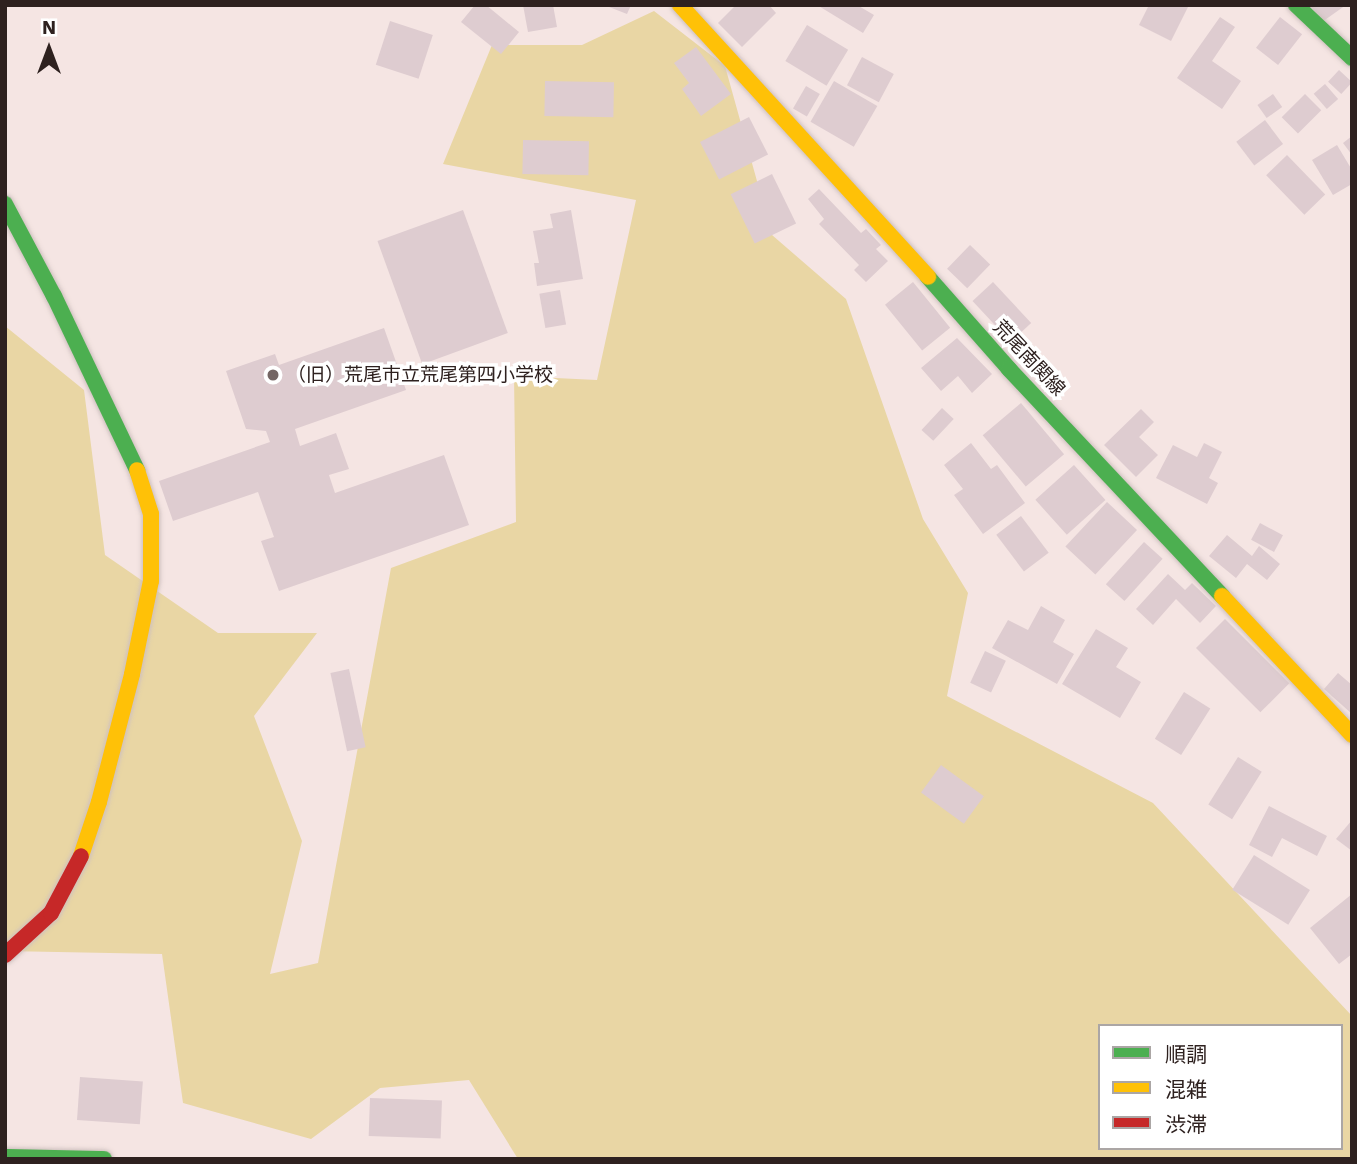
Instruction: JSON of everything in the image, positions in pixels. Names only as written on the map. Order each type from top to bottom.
[{"type":"street","name":"荒尾南関線","points":[[680,5],[861,201],[1010,369],[1352,735]]},
{"type":"street","points":[[1296,5],[1352,58]]},
{"type":"street","points":[[5,204],[54,296],[137,471],[151,514],[151,581],[132,674],[99,802],[77,868],[51,914],[5,955]]},
{"type":"street","points":[[5,1157],[104,1159]]},
{"type":"shaded area","points":[[654,11],[725,66],[772,235],[846,299],[923,519],[968,593],[947,696],[1153,803],[1352,1016],[1352,1159],[518,1159],[469,1080],[380,1088],[311,1139],[183,1103],[162,954],[5,951],[5,326],[84,390],[105,555],[218,633],[317,633],[254,716],[302,841],[270,974],[318,963],[391,568],[516,522],[514,376],[597,380],[636,200],[443,164],[492,45],[582,45]]},
{"type":"building","points":[[475,5],[486,5],[519,32],[501,54],[461,22]]},
{"type":"building","points":[[523,5],[553,5],[557,27],[528,32]]},
{"type":"building","points":[[604,5],[631,5],[627,14]]},
{"type":"building","points":[[736,5],[769,5],[776,13],[742,47],[718,23]]},
{"type":"building","points":[[817,5],[857,5],[874,15],[863,33]]},
{"type":"building","points":[[1149,5],[1189,5],[1171,41],[1139,25]]},
{"type":"building","points":[[1310,5],[1346,5],[1322,22]]},
{"type":"building","points":[[1220,17],[1235,27],[1212,61],[1241,81],[1222,109],[1177,78]]},
{"type":"building","points":[[1280,17],[1302,34],[1278,65],[1256,48]]},
{"type":"building","points":[[390,21],[433,35],[419,79],[376,65]]},
{"type":"building","points":[[807,25],[848,50],[827,86],[785,61]]},
{"type":"building","points":[[696,47],[731,94],[701,116],[682,89],[689,83],[674,63]]},
{"type":"building","points":[[862,57],[894,74],[879,102],[847,85]]},
{"type":"building","points":[[1339,70],[1352,82],[1341,94],[1328,82]]},
{"type":"building","points":[[545,81],[614,82],[613,117],[544,116]]},
{"type":"building","points":[[834,81],[877,106],[854,147],[810,122]]},
{"type":"building","points":[[1325,84],[1338,99],[1327,109],[1314,94]]},
{"type":"building","points":[[806,86],[820,94],[807,117],[793,109]]},
{"type":"building","points":[[1273,94],[1282,107],[1267,118],[1257,105]]},
{"type":"building","points":[[1305,94],[1321,110],[1298,134],[1282,117]]},
{"type":"building","points":[[749,117],[768,154],[719,179],[700,142]]},
{"type":"building","points":[[1265,120],[1283,144],[1254,166],[1236,142]]},
{"type":"building","points":[[1352,136],[1352,155],[1343,143]]},
{"type":"building","points":[[523,140],[589,141],[588,175],[522,174]]},
{"type":"building","points":[[1337,145],[1352,170],[1352,184],[1333,195],[1312,160]]},
{"type":"building","points":[[1287,155],[1325,195],[1304,215],[1266,175]]},
{"type":"building","points":[[772,174],[796,223],[755,244],[731,194]]},
{"type":"building","points":[[819,189],[861,233],[866,229],[881,245],[876,249],[888,261],[866,282],[854,270],[859,265],[819,224],[824,219],[808,199]]},
{"type":"building","points":[[463,210],[508,333],[422,364],[377,241]]},
{"type":"building","points":[[571,210],[583,279],[537,286],[534,263],[539,263],[533,231],[553,228],[550,214]]},
{"type":"building","points":[[970,245],[990,264],[967,288],[947,269]]},
{"type":"building","points":[[913,282],[950,328],[922,351],[885,305]]},
{"type":"building","points":[[993,282],[1031,323],[1011,342],[973,301]]},
{"type":"building","points":[[560,290],[566,324],[545,328],[539,294]]},
{"type":"building","points":[[384,328],[406,390],[295,429],[300,446],[336,433],[349,469],[329,475],[335,493],[444,455],[469,525],[279,591],[261,541],[274,537],[258,492],[173,521],[159,481],[270,442],[266,431],[246,429],[226,371],[275,354],[279,365]]},
{"type":"building","points":[[957,338],[992,374],[972,393],[958,376],[941,391],[921,368]]},
{"type":"building","points":[[1021,403],[1064,454],[1026,486],[983,435]]},
{"type":"building","points":[[942,408],[954,419],[933,441],[922,430]]},
{"type":"building","points":[[1141,409],[1154,422],[1139,437],[1158,455],[1136,477],[1104,445]]},
{"type":"building","points":[[971,443],[991,469],[997,465],[1025,503],[983,534],[954,495],[963,489],[944,465]]},
{"type":"building","points":[[1204,443],[1222,452],[1209,478],[1218,483],[1207,504],[1156,478],[1173,445],[1197,457]]},
{"type":"building","points":[[1074,465],[1105,500],[1067,535],[1035,500]]},
{"type":"building","points":[[1107,502],[1137,530],[1095,575],[1065,547]]},
{"type":"building","points":[[1021,516],[1049,553],[1024,571],[996,535]]},
{"type":"building","points":[[1260,523],[1283,535],[1274,552],[1251,540]]},
{"type":"building","points":[[1227,535],[1252,556],[1259,546],[1280,564],[1267,580],[1247,564],[1236,578],[1209,556]]},
{"type":"building","points":[[1144,542],[1163,559],[1124,601],[1106,584]]},
{"type":"building","points":[[1168,574],[1185,590],[1192,583],[1216,606],[1200,623],[1176,599],[1153,625],[1136,609]]},
{"type":"building","points":[[1041,606],[1065,620],[1053,642],[1074,654],[1057,684],[992,648],[1008,620],[1028,630]]},
{"type":"building","points":[[1225,619],[1289,683],[1260,712],[1196,648]]},
{"type":"building","points":[[1096,629],[1128,648],[1116,667],[1141,682],[1120,718],[1062,684]]},
{"type":"building","points":[[985,651],[1006,661],[991,692],[970,683]]},
{"type":"building","points":[[349,669],[366,747],[347,751],[330,673]]},
{"type":"building","points":[[1338,673],[1352,685],[1352,714],[1324,689]]},
{"type":"building","points":[[1184,692],[1210,708],[1181,755],[1155,739]]},
{"type":"building","points":[[1238,757],[1262,772],[1232,819],[1208,804]]},
{"type":"building","points":[[941,765],[984,796],[964,824],[921,793]]},
{"type":"building","points":[[1269,806],[1327,836],[1317,856],[1282,838],[1272,857],[1249,845]]},
{"type":"building","points":[[1352,820],[1352,851],[1336,839]]},
{"type":"building","points":[[1254,855],[1310,890],[1288,925],[1232,890]]},
{"type":"building","points":[[1352,894],[1352,954],[1339,964],[1310,928]]},
{"type":"building","points":[[80,1077],[143,1081],[140,1124],[77,1120]]},
{"type":"building","points":[[370,1098],[442,1101],[441,1138],[369,1136]]},
{"type":"traffic: fast","points":[[1296,5],[1352,58]]},
{"type":"traffic: fast","points":[[5,204],[54,296],[137,470]]},
{"type":"traffic: fast","points":[[928,277],[1009,369],[1222,596]]},
{"type":"traffic: fast","points":[[5,1157],[104,1159]]},
{"type":"traffic: slow","points":[[680,5],[928,277]]},
{"type":"traffic: slow","points":[[81,856],[99,802],[132,674],[151,581],[151,514],[137,470]]},
{"type":"traffic: slow","points":[[1222,596],[1352,735]]},
{"type":"traffic: jam","points":[[5,955],[51,913],[81,856]]},
{"type":"place","name":"（旧）荒尾市立荒尾第四小学校","points":[[273,375]]}]
